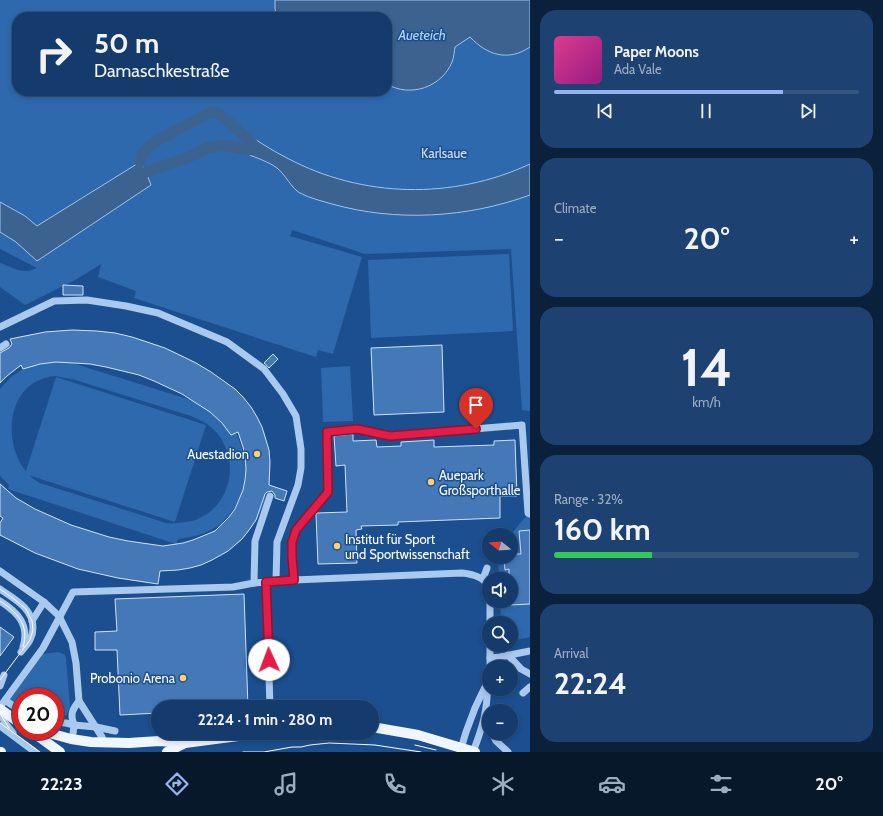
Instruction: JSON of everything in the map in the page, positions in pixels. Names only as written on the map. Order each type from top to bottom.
[{"type":"main road","points":[[1,707],[12,716]]},
{"type":"main road","points":[[379,728],[418,735],[460,750],[474,752]]},
{"type":"main road","points":[[64,737],[91,742],[129,743],[159,741],[185,744],[213,740]]},
{"type":"main road","points":[[43,740],[60,752]]},
{"type":"main road","points":[[167,752],[185,744]]},
{"type":"street","points":[[0,326],[54,301],[87,300],[126,306],[158,313],[227,342],[264,369],[283,394],[296,416],[301,449],[301,468],[298,485],[277,542],[276,582]]},
{"type":"street","points":[[294,580],[292,542],[296,530],[328,492],[327,432],[357,429],[390,436],[522,425],[528,513],[530,514]]},
{"type":"street","points":[[254,583],[255,541],[270,496]]},
{"type":"street","points":[[486,572],[487,568]]},
{"type":"street","points":[[0,571],[44,602],[59,616],[72,642],[76,663],[79,701],[102,737]]},
{"type":"street","points":[[12,731],[5,722],[1,707],[4,700],[43,648],[73,592],[234,587],[254,583],[294,580],[462,573],[482,578]]},
{"type":"street","points":[[266,582],[270,700]]},
{"type":"street","points":[[0,589],[26,609],[32,621],[32,635],[21,652],[25,639],[23,623],[13,611],[0,601]]},
{"type":"street","points":[[32,621],[44,602]]},
{"type":"street","points":[[490,652],[490,658],[530,651]]},
{"type":"street","points":[[508,655],[521,669],[530,674]]},
{"type":"street","points":[[0,686],[4,675]]},
{"type":"street","points":[[523,693],[530,687]]},
{"type":"street","points":[[460,750],[475,708],[482,693]]},
{"type":"street","points":[[73,734],[74,725],[71,716],[79,701]]},
{"type":"street","points":[[1,707],[12,709]]},
{"type":"street","points":[[64,723],[115,731]]},
{"type":"street","points":[[0,726],[12,735]]},
{"type":"street","points":[[474,752],[482,727]]},
{"type":"street","points":[[19,740],[35,752]]},
{"type":"street","points":[[496,740],[508,752]]},
{"type":"green space","name":"Karlsaue","points":[[0,0],[530,0],[530,411],[522,410],[511,249],[365,254],[292,230],[290,236],[362,257],[333,354],[318,350],[316,357],[134,298],[136,291],[98,277],[101,264],[77,279],[25,305],[0,287],[0,263],[23,271],[37,268],[0,249]]},
{"type":"green space","points":[[509,254],[513,331],[371,338],[368,260]]},
{"type":"green space","name":"Auestadion","points":[[72,330],[117,334],[161,346],[182,355],[202,366],[220,379],[248,403],[253,410],[265,434],[269,450],[269,482],[266,498],[252,528],[229,551],[221,556],[196,566],[160,571],[158,584],[116,578],[76,568],[38,554],[0,535],[0,523],[3,518],[0,516],[0,482],[18,500],[36,510],[72,525],[98,534],[154,546],[175,545],[206,535],[221,525],[227,519],[235,506],[229,515],[216,527],[202,534],[178,539],[176,544],[8,489],[9,485],[0,476],[0,389],[11,377],[23,369],[21,366],[0,383],[0,352],[12,344],[10,339],[45,332]],"holes":[[[72,363],[81,363],[121,370],[145,377],[169,387],[191,400]],[[55,376],[72,379],[191,416],[207,424],[217,433],[224,444],[230,469],[229,481],[224,494],[217,505],[207,514],[193,521],[166,523],[40,483],[27,472],[18,458],[13,441],[12,423],[16,406],[24,392],[37,381]],[[237,432],[245,455],[246,471],[244,486],[236,504],[245,475],[245,464],[236,433]]]},
{"type":"green space","points":[[350,366],[353,421],[323,422],[321,368]]},
{"type":"green space","points":[[56,377],[206,425],[175,522],[25,474]]},
{"type":"green space","points":[[530,512],[530,637],[518,640],[518,616],[501,616],[500,608],[518,608],[518,572],[499,572],[498,564],[518,564],[518,528],[516,528]]},
{"type":"green space","points":[[58,652],[64,654],[66,657],[70,707],[66,716],[64,716],[64,688],[16,688],[41,654]]},
{"type":"green space","points":[[12,693],[12,704],[6,701]]},
{"type":"water","name":"Aueteich","points":[[275,0],[530,0],[530,47],[522,52],[514,54],[498,54],[483,48],[470,37],[455,47],[452,62],[441,78],[424,88],[405,90],[392,86],[392,12],[276,12]]},
{"type":"water","points":[[253,138],[283,156],[316,171],[346,181],[377,187],[408,190],[470,184],[501,176],[530,164],[530,195],[506,203],[457,213],[406,215],[356,210],[316,199],[297,191],[277,168],[267,162],[247,154]]},
{"type":"water","points":[[140,162],[151,185],[37,261],[16,242],[0,232],[0,202],[25,216],[37,226]]},
{"type":"building","points":[[63,285],[83,286],[83,295],[63,295]]},
{"type":"building","name":"Auestadion","points":[[72,330],[115,333],[165,348],[196,363],[235,389],[251,407],[262,427],[269,450],[269,485],[287,491],[284,501],[275,498],[272,491],[267,492],[256,520],[242,539],[228,551],[201,565],[178,570],[160,571],[158,584],[118,578],[78,569],[35,553],[0,535],[0,523],[3,518],[0,516],[0,484],[16,498],[35,509],[71,525],[109,537],[163,546],[183,543],[215,531],[235,509],[243,490],[246,469],[243,447],[238,432],[231,435],[222,423],[210,412],[182,394],[154,381],[139,375],[106,367],[90,364],[56,362],[40,364],[23,369],[21,365],[0,383],[0,353],[9,348],[12,344],[10,339],[45,332]]},
{"type":"building","points":[[442,345],[444,412],[374,415],[371,348]]},
{"type":"building","points":[[273,354],[278,359],[269,368],[264,363]]},
{"type":"building","name":"Auepark Großsporthalle","points":[[353,434],[353,441],[376,440],[377,447],[401,446],[401,442],[434,440],[434,447],[494,445],[494,441],[515,440],[517,496],[500,496],[500,518],[398,522],[398,525],[361,526],[362,529],[356,530],[357,563],[318,564],[316,514],[347,512],[345,465],[336,466],[334,436]]},
{"type":"building","points":[[530,530],[530,604],[518,605],[518,572],[509,572],[509,569],[505,570],[505,564],[518,564],[518,554],[521,554],[519,531]]},
{"type":"building","name":"Probonio Arena","points":[[244,594],[248,700],[151,700],[151,713],[120,715],[117,650],[95,650],[95,632],[117,631],[115,599]]},
{"type":"building","points":[[0,627],[14,637],[0,656]]},
{"type":"waterway","points":[[140,162],[144,151],[158,140],[211,112],[219,113],[252,143]]},
{"type":"waterway","points":[[146,172],[189,157],[207,148],[222,145],[249,150]]},
{"type":"tram line","points":[[0,589],[26,609],[32,621],[33,630],[30,640],[0,680]]},
{"type":"tram line","points":[[0,601],[12,610],[20,620],[25,632],[23,647]]},
{"type":"tram line","points":[[0,711],[9,728]]},
{"type":"tram line","points":[[0,723],[40,752]]},
{"type":"tram line","points":[[243,752],[264,752],[329,743],[375,745],[421,752]]},
{"type":"tram line","points":[[415,745],[436,750]]},
{"type":"place","name":"Auestadion","points":[[257,454]]},
{"type":"place","name":"Auepark Großsporthalle","points":[[431,482]]},
{"type":"place","name":"Institut für Sport und Sportwissenschaft","points":[[337,546]]},
{"type":"place","name":"Probonio Arena","points":[[183,678]]},
{"type":"route","points":[[269,660],[266,582],[294,580],[292,542],[296,530],[328,492],[327,432],[357,429],[390,436],[476,429]]}]
